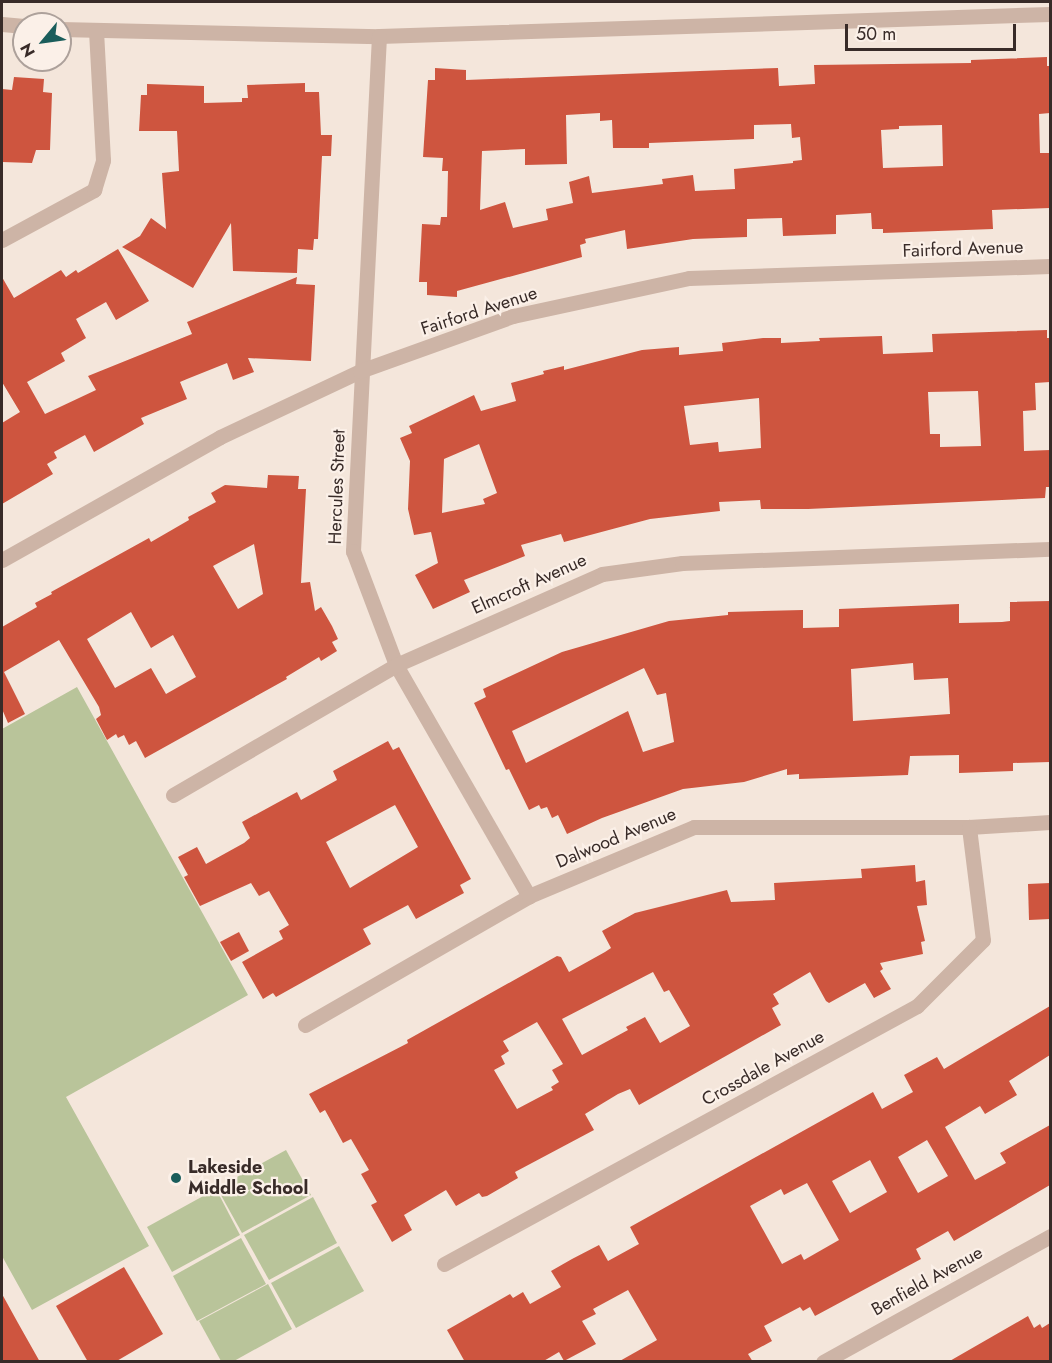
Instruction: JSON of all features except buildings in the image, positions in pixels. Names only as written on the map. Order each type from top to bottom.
[{"type":"street","points":[[72,29],[379,36],[1050,14]]},
{"type":"street","points":[[2,240],[94,190],[103,160],[96,31]]},
{"type":"street","name":"Hercules Street","points":[[379,36],[360,371],[353,551],[396,665],[529,896]]},
{"type":"street","name":"Fairford Avenue","points":[[2,560],[220,437],[360,371],[513,316],[689,278],[1050,266]]},
{"type":"street","name":"Elmcroft Avenue","points":[[173,795],[396,665],[602,573],[682,563],[1050,549]]},
{"type":"street","name":"Dalwood Avenue","points":[[306,1025],[529,896],[694,827],[969,826],[1050,822]]},
{"type":"street","name":"Crossdale Avenue","points":[[444,1264],[917,1006],[983,940],[969,826]]},
{"type":"street","name":"Benfield Avenue","points":[[823,1362],[1050,1236]]},
{"type":"green space","points":[[77,687],[248,995],[66,1097],[149,1246],[32,1310],[2,1256],[2,729]]},
{"type":"green space","points":[[286,1150],[311,1195],[242,1233],[217,1188]]},
{"type":"green space","points":[[216,1189],[240,1235],[172,1272],[147,1227]]},
{"type":"green space","points":[[313,1197],[337,1243],[269,1280],[244,1235]]},
{"type":"green space","points":[[241,1238],[266,1284],[197,1321],[173,1276]]},
{"type":"green space","points":[[339,1246],[364,1291],[296,1328],[271,1283]]},
{"type":"green space","points":[[268,1284],[292,1329],[234,1361],[221,1361],[199,1321]]},
{"type":"place","name":"Lakeside Middle School","points":[[176,1178]]}]
